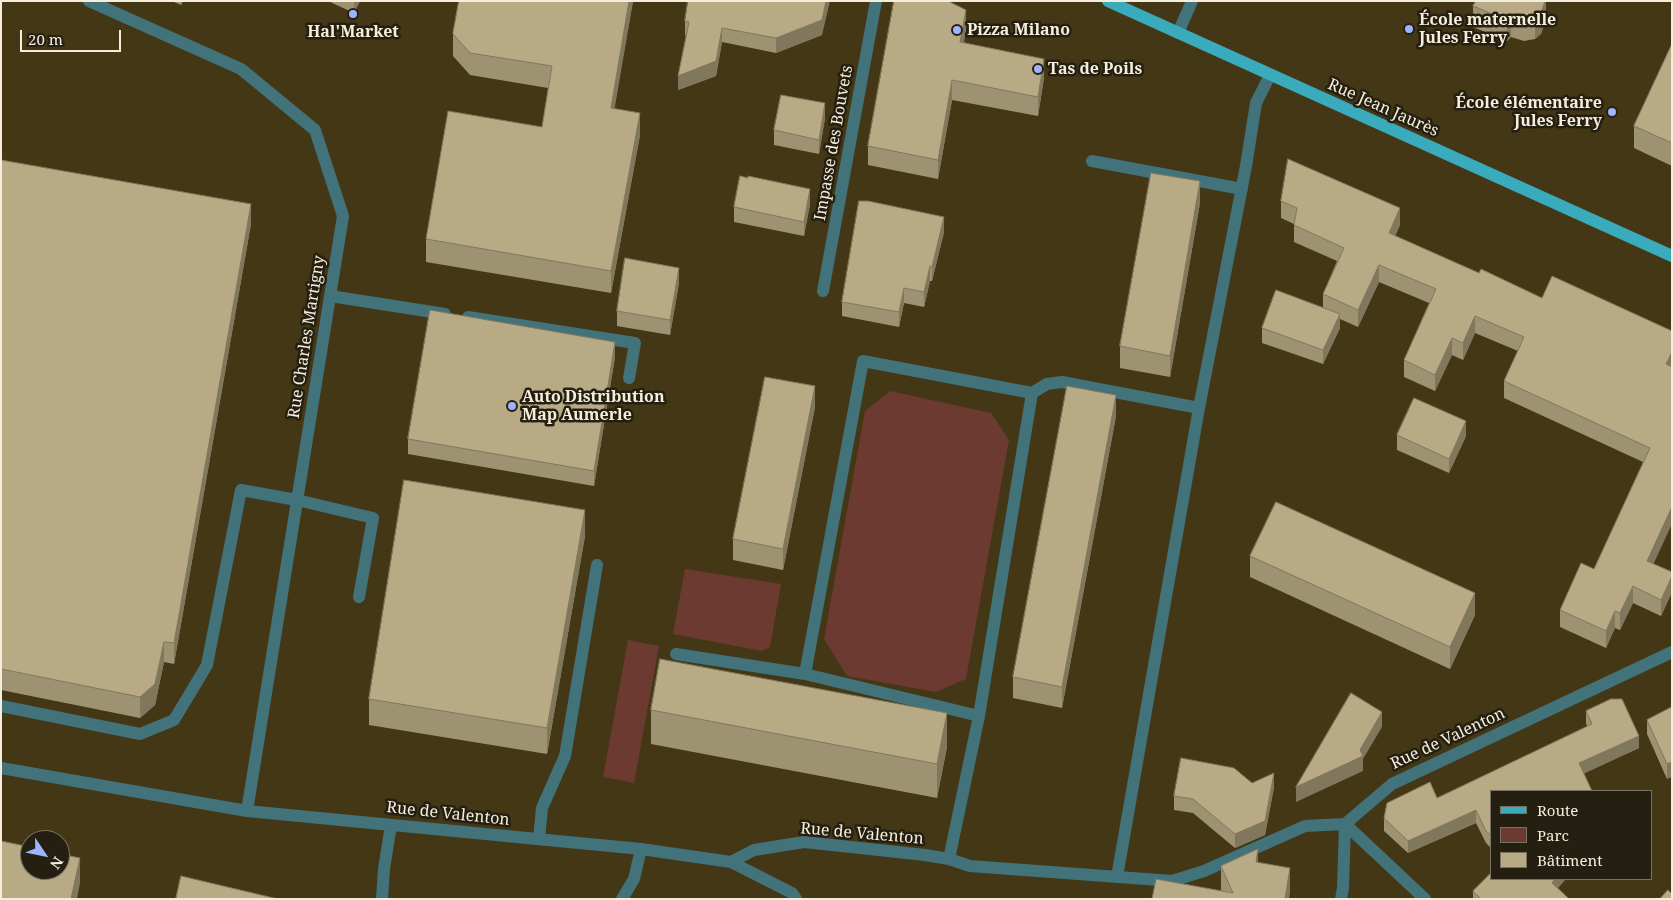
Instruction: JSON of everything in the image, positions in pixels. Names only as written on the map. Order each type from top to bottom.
[{"type":"main road","name":"Rue Jean Jaurès","points":[[1108,1],[1672,256]]},
{"type":"street","name":"Rue Charles Martigny","points":[[89,1],[241,69],[315,130],[343,216],[247,810]]},
{"type":"street","name":"Impasse des Bouvets","points":[[823,291],[876,1]]},
{"type":"street","points":[[1178,33],[1192,1]]},
{"type":"street","points":[[1116,877],[1200,408],[1242,189],[1256,103],[1270,75]]},
{"type":"street","points":[[1092,161],[1242,189]]},
{"type":"street","points":[[330,296],[635,342],[629,378]]},
{"type":"street","points":[[805,674],[863,362],[1032,393],[1047,384],[1062,382],[1200,408]]},
{"type":"street","points":[[949,859],[979,716],[1032,393]]},
{"type":"street","points":[[1,706],[140,734],[174,720],[208,665],[241,490],[297,500],[373,518],[359,598]]},
{"type":"street","points":[[539,839],[542,808],[565,756],[597,565]]},
{"type":"street","name":"Rue de Valenton","points":[[1,768],[247,810],[640,849],[731,862],[754,850],[804,842],[925,855],[949,859],[970,866],[1172,881],[1204,871],[1305,826],[1345,824],[1392,784],[1672,652]]},
{"type":"street","points":[[676,654],[805,674],[979,716]]},
{"type":"street","points":[[1341,899],[1345,824]]},
{"type":"street","points":[[1345,824],[1425,899]]},
{"type":"street","points":[[382,899],[384,869],[391,825]]},
{"type":"street","points":[[622,899],[634,879],[640,849]]},
{"type":"street","points":[[731,862],[792,893],[796,899]]},
{"type":"green space","points":[[890,391],[991,413],[1009,440],[966,679],[936,692],[847,676],[824,639],[865,411]]},
{"type":"green space","points":[[685,569],[781,584],[770,647],[762,651],[673,634]]},
{"type":"green space","points":[[628,640],[659,646],[634,783],[603,777]]},
{"type":"building","points":[[459,1],[629,1],[611,108],[640,113],[611,271],[426,239],[448,111],[542,127],[552,66],[470,53],[453,34]]},
{"type":"building","points":[[688,1],[826,1],[822,20],[776,38],[722,28],[716,61],[678,76],[689,22],[685,21]]},
{"type":"building","points":[[894,1],[948,1],[966,10],[960,42],[1044,59],[1038,97],[952,80],[938,160],[868,146]]},
{"type":"building","points":[[1476,1],[1545,1],[1541,13],[1535,18],[1524,20],[1511,15],[1507,20],[1473,6]]},
{"type":"building","points":[[1672,44],[1672,143],[1634,126]]},
{"type":"building","points":[[781,95],[825,103],[819,140],[774,130]]},
{"type":"building","points":[[1288,159],[1400,208],[1389,233],[1479,273],[1481,269],[1542,298],[1552,276],[1672,331],[1672,352],[1666,364],[1672,367],[1672,507],[1647,561],[1672,572],[1661,600],[1633,586],[1620,613],[1615,611],[1606,631],[1560,610],[1581,563],[1594,569],[1650,448],[1504,381],[1524,337],[1475,316],[1463,343],[1452,338],[1435,375],[1404,360],[1436,289],[1379,265],[1358,310],[1323,294],[1344,248],[1294,225],[1297,208],[1281,201]]},
{"type":"building","points":[[1,160],[251,204],[174,643],[164,642],[155,684],[140,697],[1,669]]},
{"type":"building","points":[[1151,173],[1200,181],[1170,356],[1120,346]]},
{"type":"building","points":[[740,176],[810,189],[804,222],[734,207]]},
{"type":"building","points":[[859,201],[868,201],[944,217],[924,292],[904,288],[899,312],[842,302]]},
{"type":"building","points":[[625,258],[679,268],[670,320],[617,311]]},
{"type":"building","points":[[1276,290],[1340,314],[1323,350],[1262,328]]},
{"type":"building","name":"Auto Distribution Map Aumerle","points":[[430,310],[615,342],[594,471],[408,439]]},
{"type":"building","points":[[765,377],[815,386],[783,549],[733,539]]},
{"type":"building","points":[[1067,386],[1116,395],[1062,687],[1013,677]]},
{"type":"building","points":[[1414,398],[1466,421],[1449,459],[1397,435]]},
{"type":"building","points":[[404,480],[585,510],[547,728],[369,699]]},
{"type":"building","points":[[1276,502],[1475,593],[1450,647],[1250,556]]},
{"type":"building","points":[[660,659],[947,713],[937,764],[651,710]]},
{"type":"building","points":[[1351,693],[1382,712],[1360,750],[1363,756],[1296,787]]},
{"type":"building","points":[[1611,699],[1622,699],[1639,736],[1579,763],[1592,790],[1490,790],[1490,834],[1486,831],[1476,810],[1408,841],[1384,818],[1387,803],[1430,782],[1437,798],[1592,724],[1586,711]]},
{"type":"building","points":[[1672,707],[1672,762],[1667,764],[1647,720]]},
{"type":"building","points":[[1181,758],[1234,768],[1252,783],[1274,773],[1265,821],[1235,834],[1193,799],[1174,796]]},
{"type":"building","points":[[1,841],[20,845],[20,880],[70,880],[70,856],[80,858],[71,899],[1,899]]},
{"type":"building","points":[[1258,849],[1256,862],[1290,868],[1285,899],[1152,899],[1156,879],[1233,893],[1221,866]]},
{"type":"building","points":[[1490,874],[1490,880],[1554,880],[1552,883],[1569,899],[1481,899],[1473,891]]},
{"type":"building","points":[[181,876],[278,899],[176,899]]},
{"type":"building","points":[[1668,890],[1672,894],[1672,899],[1660,899]]},
{"type":"place","name":"Hal'Market","points":[[353,14]]},
{"type":"place","name":"École maternelle Jules Ferry","points":[[1409,29]]},
{"type":"place","name":"Pizza Milano","points":[[957,30]]},
{"type":"place","name":"Tas de Poils","points":[[1038,69]]},
{"type":"place","name":"École élémentaire Jules Ferry","points":[[1612,112]]},
{"type":"place","name":"Auto Distribution Map Aumerle","points":[[512,406]]}]
